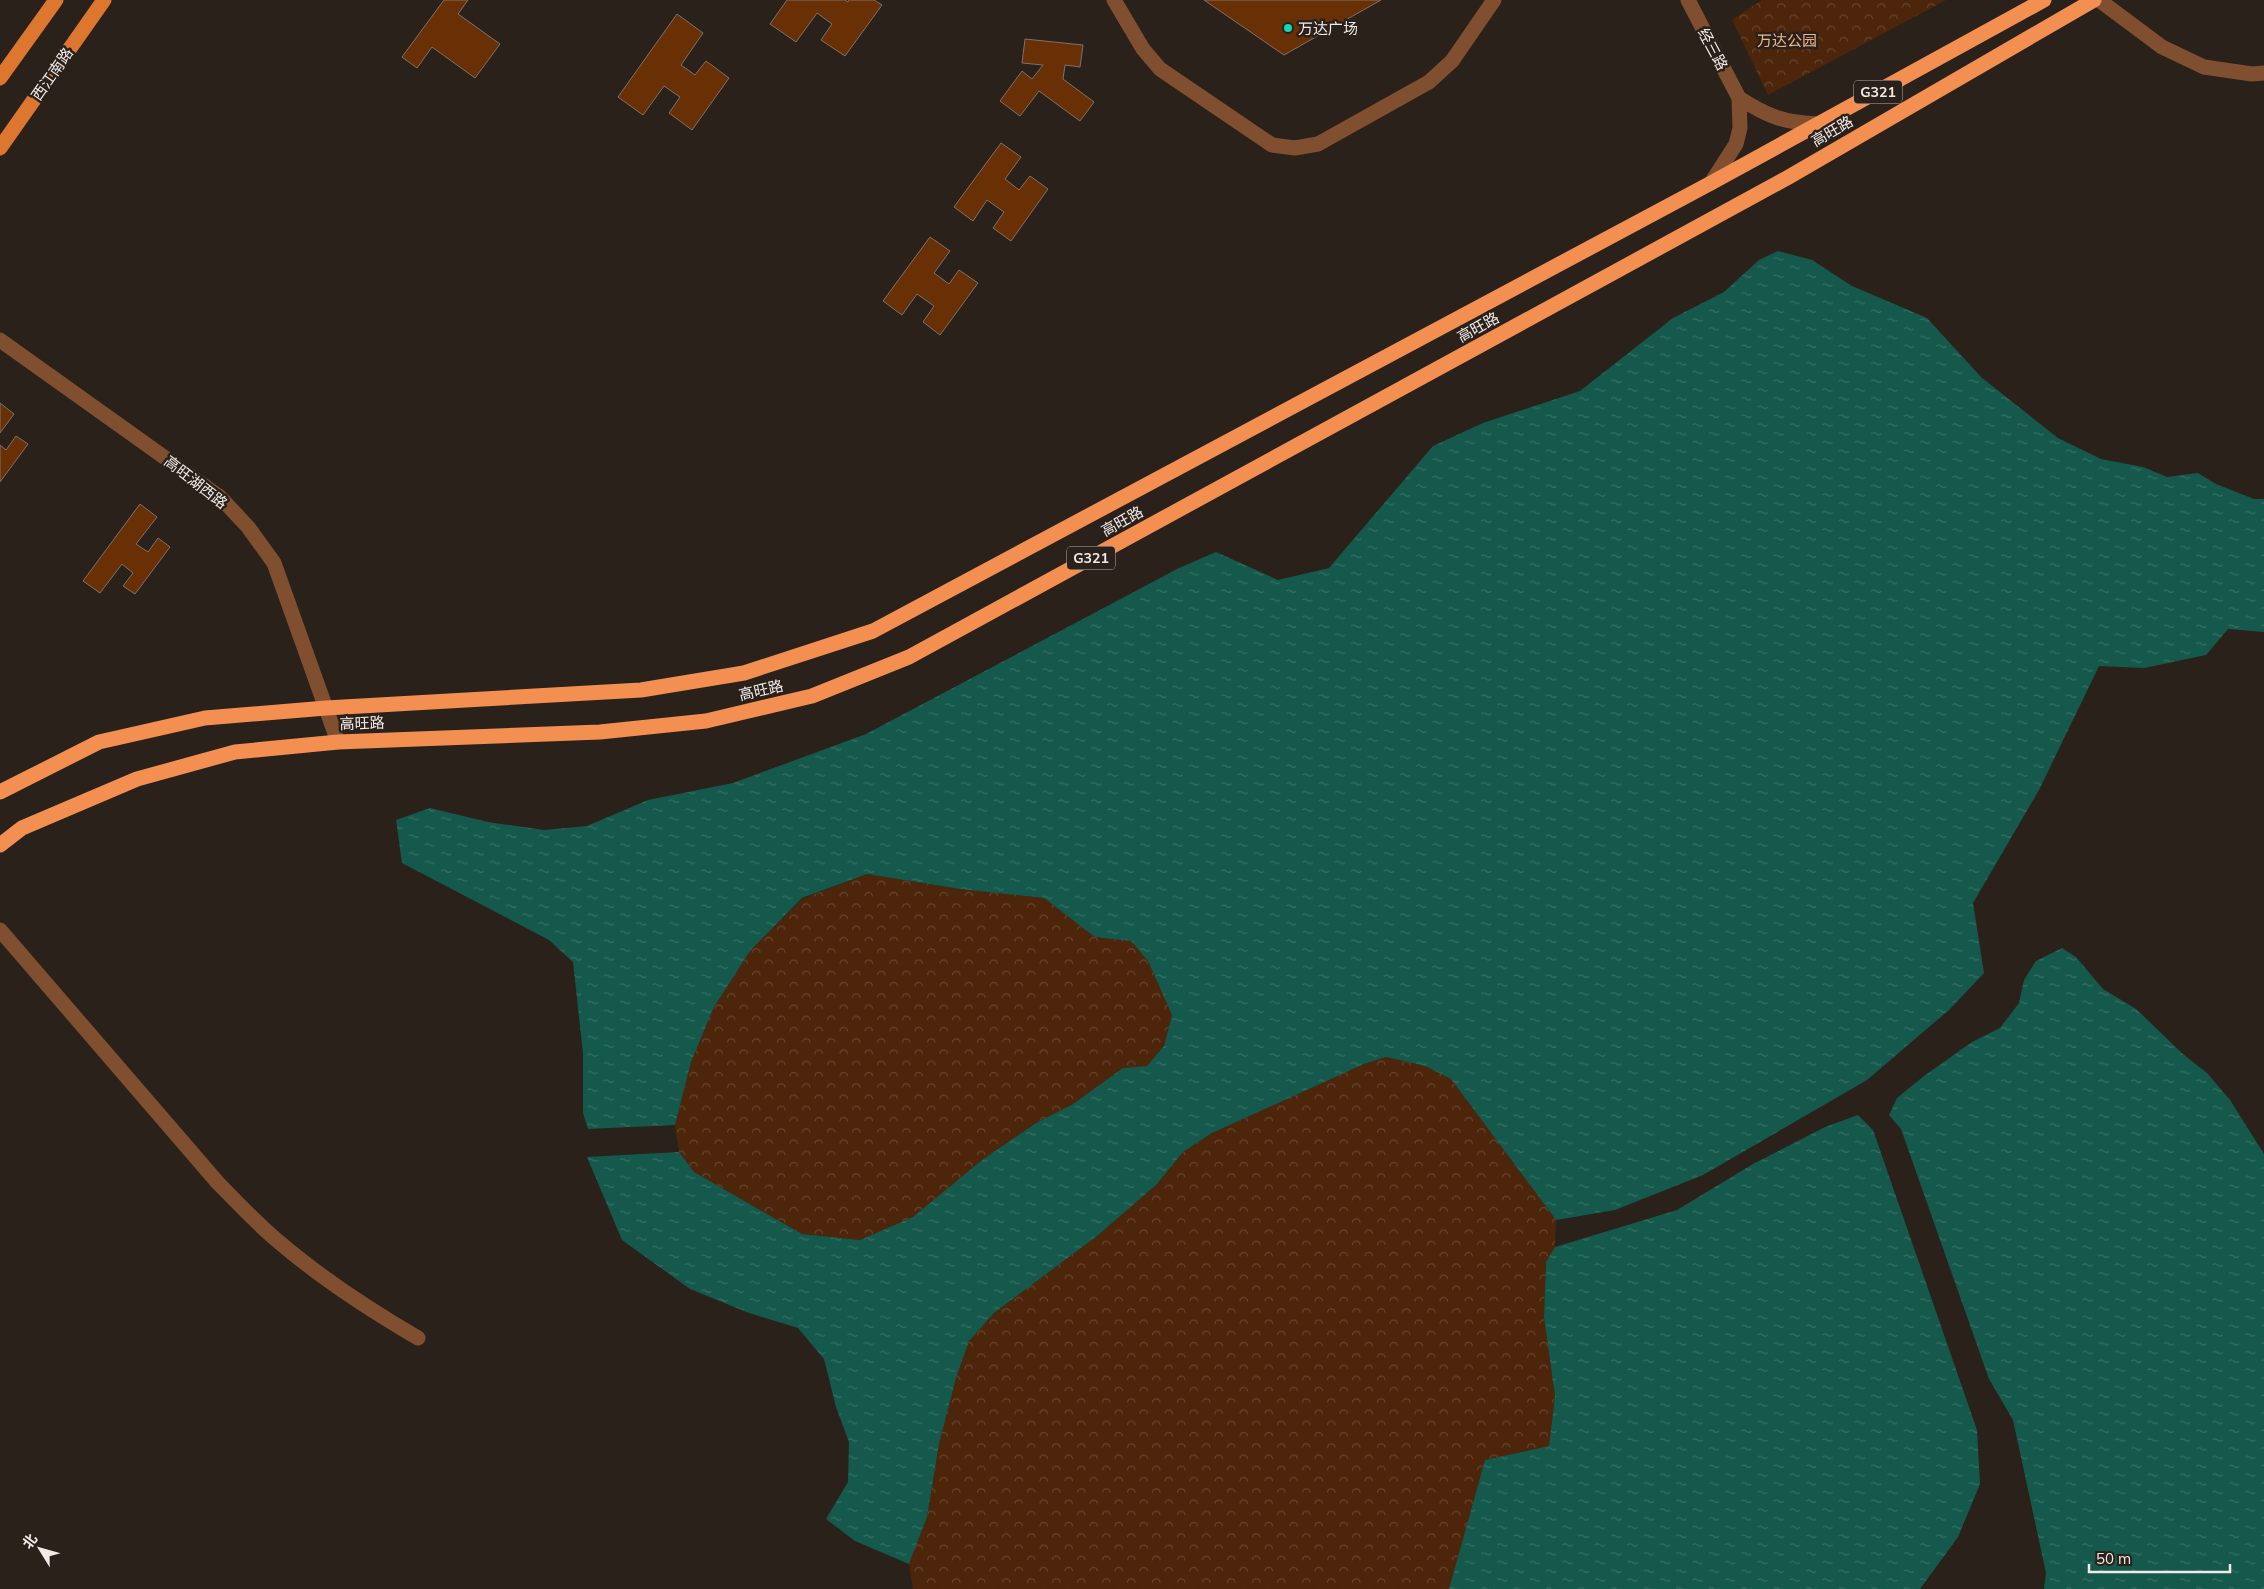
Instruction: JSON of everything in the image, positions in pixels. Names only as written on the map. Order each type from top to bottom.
[{"type":"highway","name":"高旺路","points":[[0,792],[99,742],[205,718],[326,708],[641,690],[744,673],[873,631],[1711,183],[2044,0]]},
{"type":"highway","name":"高旺路","points":[[0,845],[22,828],[137,779],[235,752],[338,742],[600,732],[706,721],[812,696],[909,657],[1787,178],[2094,0]]},
{"type":"main road","points":[[0,78],[56,0]]},
{"type":"main road","name":"西江南路","points":[[0,148],[104,0]]},
{"type":"street","points":[[1114,0],[1144,49],[1160,69],[1272,145],[1295,148],[1318,144],[1429,82],[1452,61],[1494,0]]},
{"type":"street","name":"经三路","points":[[1688,0],[1739,98]]},
{"type":"street","points":[[2099,0],[2162,48],[2204,66],[2252,74],[2264,73]]},
{"type":"street","points":[[1739,98],[1763,113],[1780,120],[1818,124]]},
{"type":"street","points":[[1711,183],[1736,144],[1740,128],[1739,98]]},
{"type":"street","name":"高旺湖西路","points":[[0,340],[220,497],[248,528],[274,563],[338,742]]},
{"type":"street","points":[[0,930],[218,1183],[251,1216],[279,1242],[313,1269],[418,1338]]},
{"type":"green space","name":"万达公园","points":[[1762,0],[1946,0],[1768,95],[1732,20]]},
{"type":"green space","points":[[867,874],[960,889],[1044,898],[1095,937],[1131,941],[1148,961],[1172,1015],[1164,1046],[1147,1066],[1123,1068],[1073,1104],[1036,1123],[982,1160],[913,1217],[860,1240],[802,1234],[694,1172],[679,1152],[675,1125],[691,1062],[714,1007],[750,951],[802,899]]},
{"type":"green space","points":[[1386,1057],[1425,1066],[1451,1079],[1556,1220],[1555,1247],[1546,1262],[1544,1317],[1555,1396],[1549,1446],[1485,1460],[1449,1589],[913,1589],[909,1564],[927,1517],[939,1444],[956,1378],[969,1341],[994,1313],[1097,1236],[1156,1185],[1183,1152],[1212,1133],[1364,1064]]},
{"type":"water","points":[[1778,251],[1812,260],[1852,286],[1927,318],[1981,377],[2058,438],[2101,459],[2143,467],[2167,477],[2198,473],[2216,484],[2254,499],[2264,499],[2264,632],[2228,629],[2206,655],[2144,668],[2099,666],[2039,790],[1973,903],[1984,973],[1950,1009],[1867,1080],[1703,1175],[1615,1210],[1556,1220],[1451,1079],[1425,1066],[1386,1057],[1364,1064],[1212,1133],[1183,1152],[1156,1185],[1097,1236],[994,1313],[969,1341],[956,1378],[939,1444],[927,1517],[909,1564],[855,1541],[826,1519],[848,1482],[849,1442],[836,1407],[824,1359],[798,1328],[749,1313],[690,1289],[622,1240],[587,1157],[679,1152],[694,1172],[802,1234],[860,1240],[913,1217],[982,1160],[1036,1123],[1073,1104],[1123,1068],[1147,1066],[1164,1046],[1172,1015],[1148,961],[1131,941],[1095,937],[1044,898],[960,889],[867,874],[802,898],[750,951],[714,1007],[691,1062],[675,1125],[588,1129],[583,1113],[583,1053],[573,962],[549,940],[402,863],[396,820],[430,808],[488,822],[544,830],[587,826],[648,800],[733,783],[866,734],[1179,568],[1216,552],[1278,580],[1329,568],[1433,446],[1483,423],[1580,391],[1673,318],[1724,292],[1759,260]]},
{"type":"water","points":[[2062,948],[2076,957],[2103,989],[2136,1009],[2184,1055],[2207,1073],[2230,1100],[2264,1154],[2264,1589],[2044,1589],[2046,1573],[2013,1420],[1989,1379],[1901,1129],[1889,1115],[1897,1098],[1924,1076],[1972,1042],[2000,1028],[2019,1003],[2024,980],[2036,961]]},
{"type":"water","points":[[1858,1115],[1873,1130],[1977,1430],[1980,1484],[1958,1537],[1920,1589],[1449,1589],[1485,1460],[1549,1446],[1555,1396],[1544,1317],[1546,1262],[1555,1247],[1677,1210],[1753,1164],[1825,1127]]},
{"type":"building","points":[[444,0],[468,0],[458,14],[500,44],[475,78],[432,47],[417,68],[402,57]]},
{"type":"building","points":[[787,0],[845,0],[848,2],[849,0],[874,0],[882,5],[845,56],[821,40],[832,24],[817,13],[796,42],[770,24]]},
{"type":"building","name":"万达广场","points":[[1204,0],[1381,0],[1284,55]]},
{"type":"building","points":[[677,14],[703,33],[681,65],[695,75],[706,61],[729,78],[692,130],[669,113],[680,97],[664,86],[643,115],[618,97]]},
{"type":"building","points":[[1025,39],[1083,45],[1080,67],[1065,65],[1063,79],[1094,102],[1080,121],[1039,91],[1020,116],[1000,101],[1022,71],[1032,79],[1043,65],[1022,63]]},
{"type":"building","points":[[1001,143],[1021,157],[1005,179],[1019,190],[1030,176],[1048,189],[1011,241],[993,228],[1004,212],[987,200],[973,221],[954,207]]},
{"type":"building","points":[[930,237],[950,251],[934,273],[949,284],[959,270],[978,283],[940,335],[923,322],[934,306],[917,294],[902,315],[883,301]]},
{"type":"building","points":[[0,403],[14,414],[0,433]]},
{"type":"building","points":[[16,436],[28,444],[0,482],[0,445],[6,450]]},
{"type":"building","points":[[140,504],[157,517],[136,544],[148,552],[158,538],[170,547],[135,594],[123,586],[133,573],[122,564],[100,593],[83,581]]},
{"type":"place","name":"万达广场","points":[[1288,28]]}]
